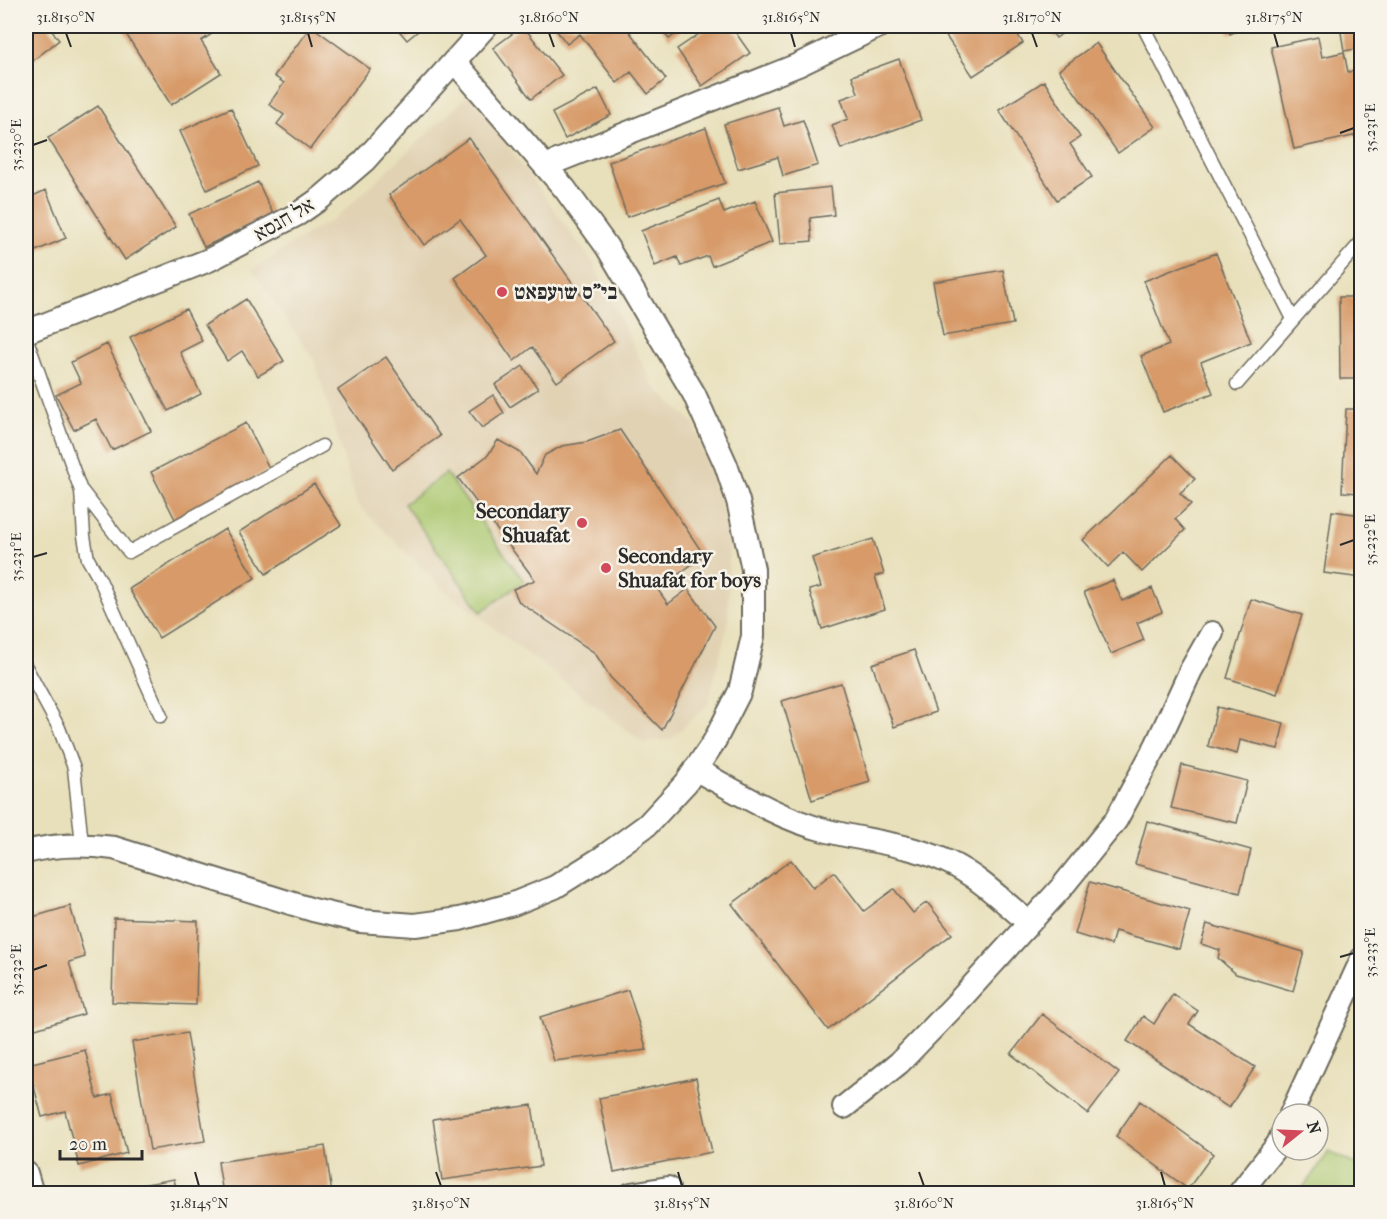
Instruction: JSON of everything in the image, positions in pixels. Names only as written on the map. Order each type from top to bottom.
[{"type":"street","name":"אל חנסא","points":[[26,332],[208,260],[298,214],[321,198],[364,161],[486,26]]},
{"type":"street","points":[[545,166],[798,65],[879,26]]},
{"type":"street","points":[[26,852],[46,847],[82,844],[114,848],[313,910],[360,921],[415,925],[460,919],[513,904],[555,887],[603,857],[647,825],[686,783],[714,742],[740,691],[753,636],[753,569],[738,501],[726,465],[694,394],[608,247],[565,189],[454,61]]},
{"type":"street","points":[[844,1107],[899,1063],[955,1005],[1062,887],[1116,820],[1212,633]]},
{"type":"street","points":[[695,769],[773,812],[822,830],[923,852],[950,862],[982,884],[1029,923]]},
{"type":"street","points":[[1296,1102],[1362,959]]},
{"type":"street","points":[[1239,1194],[1270,1154]]},
{"type":"street","points":[[26,1173],[32,1194]]},
{"type":"street","points":[[631,1194],[668,1188]]},
{"type":"lane","points":[[1143,26],[1293,319]]},
{"type":"lane","points":[[1237,384],[1362,241]]},
{"type":"lane","points":[[26,337],[81,490],[88,559],[100,580],[161,716]]},
{"type":"lane","points":[[81,490],[129,552],[322,446]]},
{"type":"lane","points":[[26,667],[59,729],[74,768],[82,844]]},
{"type":"shaded area","points":[[470,94],[595,266],[653,386],[694,424],[729,530],[728,623],[708,704],[671,739],[644,743],[442,588],[357,504],[315,361],[252,270],[337,217]]},
{"type":"green space","points":[[446,473],[524,581],[481,612],[404,504]]},
{"type":"green space","points":[[1330,1152],[1361,1167],[1361,1193],[1299,1193],[1322,1162],[1330,1162]]},
{"type":"building","points":[[26,26],[48,26],[59,40],[26,66]]},
{"type":"building","points":[[121,26],[219,26],[221,28],[201,41],[221,73],[171,105]]},
{"type":"building","points":[[311,26],[370,69],[310,149],[277,124],[284,115],[269,104],[284,83],[274,76]]},
{"type":"building","points":[[395,26],[424,26],[407,40]]},
{"type":"building","points":[[523,26],[562,75],[531,99],[493,48]]},
{"type":"building","points":[[553,26],[625,26],[666,79],[648,94],[631,72],[617,83],[580,34],[567,44]]},
{"type":"building","points":[[659,26],[686,26],[669,39]]},
{"type":"building","points":[[711,26],[731,26],[750,53],[702,86],[677,49]]},
{"type":"building","points":[[939,26],[1012,26],[1023,43],[973,76]]},
{"type":"building","points":[[1047,26],[1072,26],[1056,38]]},
{"type":"building","points":[[1226,26],[1248,26],[1230,34]]},
{"type":"building","points":[[1340,26],[1362,26],[1362,48],[1344,51]]},
{"type":"building","points":[[1318,37],[1322,57],[1344,52],[1348,72],[1362,69],[1362,134],[1294,149],[1271,47]]},
{"type":"building","points":[[1096,43],[1155,127],[1118,153],[1059,70]]},
{"type":"building","points":[[899,59],[921,120],[841,149],[832,125],[848,119],[841,99],[858,93],[852,76]]},
{"type":"building","points":[[1044,81],[1080,137],[1070,144],[1092,177],[1057,200],[999,110]]},
{"type":"building","points":[[598,89],[611,115],[565,139],[552,113]]},
{"type":"building","points":[[98,106],[176,227],[125,260],[48,138]]},
{"type":"building","points":[[778,107],[784,126],[803,120],[818,165],[783,176],[778,157],[738,169],[724,124]]},
{"type":"building","points":[[231,108],[258,166],[207,190],[180,131]]},
{"type":"building","points":[[706,128],[725,183],[627,217],[609,162]]},
{"type":"building","points":[[469,138],[614,341],[557,382],[532,347],[514,361],[455,278],[486,255],[460,219],[424,245],[389,195]]},
{"type":"building","points":[[258,182],[273,214],[204,247],[189,214]]},
{"type":"building","points":[[831,187],[834,215],[810,218],[812,241],[780,244],[775,193]]},
{"type":"building","points":[[46,190],[66,238],[26,255],[26,199]]},
{"type":"building","points":[[719,200],[724,213],[755,201],[772,242],[712,266],[708,256],[681,266],[677,257],[655,266],[641,231]]},
{"type":"building","points":[[1216,253],[1251,342],[1201,362],[1213,393],[1163,412],[1141,356],[1169,345],[1144,281]]},
{"type":"building","points":[[1003,270],[1013,324],[943,336],[933,282]]},
{"type":"building","points":[[1339,297],[1362,297],[1362,379],[1340,379]]},
{"type":"building","points":[[246,299],[284,361],[258,376],[242,351],[227,361],[205,325]]},
{"type":"building","points":[[186,309],[202,341],[180,352],[201,394],[168,411],[130,337]]},
{"type":"building","points":[[107,344],[151,431],[112,450],[96,419],[74,430],[56,395],[81,383],[71,362]]},
{"type":"building","points":[[386,357],[440,436],[392,469],[338,390]]},
{"type":"building","points":[[523,366],[538,389],[510,407],[495,385]]},
{"type":"building","points":[[493,395],[504,413],[482,428],[469,411]]},
{"type":"building","points":[[1346,409],[1362,409],[1362,493],[1342,492]]},
{"type":"building","points":[[246,423],[270,470],[175,519],[151,472]]},
{"type":"building","name":"Secondary Shuafat for boys","points":[[620,430],[704,555],[658,590],[668,604],[688,589],[715,626],[662,730],[610,677],[595,653],[519,602],[513,589],[535,580],[458,478],[488,455],[498,440],[521,453],[536,474],[545,455],[562,446],[587,442]]},
{"type":"building","points":[[1172,455],[1195,479],[1180,493],[1191,504],[1175,519],[1185,530],[1142,572],[1123,552],[1108,567],[1083,540]]},
{"type":"building","points":[[314,484],[341,525],[266,574],[239,532]]},
{"type":"building","points":[[1332,511],[1362,515],[1362,578],[1324,573]]},
{"type":"building","points":[[225,529],[255,578],[159,638],[129,589]]},
{"type":"building","points":[[873,539],[884,574],[875,576],[885,609],[822,629],[809,590],[821,587],[812,558]]},
{"type":"building","points":[[1113,580],[1122,601],[1152,588],[1162,612],[1137,623],[1144,640],[1111,654],[1084,592]]},
{"type":"building","points":[[1251,599],[1302,615],[1277,694],[1227,678]]},
{"type":"building","points":[[914,650],[936,712],[894,727],[872,664]]},
{"type":"building","points":[[841,683],[870,782],[812,800],[782,701]]},
{"type":"building","points":[[1217,707],[1284,723],[1278,749],[1240,740],[1237,754],[1208,746]]},
{"type":"building","points":[[1182,765],[1247,781],[1237,823],[1171,808]]},
{"type":"building","points":[[1147,821],[1251,850],[1240,893],[1135,864]]},
{"type":"building","points":[[791,860],[813,888],[834,872],[864,911],[894,889],[913,913],[927,902],[952,934],[828,1030],[732,904]]},
{"type":"building","points":[[1090,882],[1190,911],[1179,949],[1115,931],[1111,945],[1075,934]]},
{"type":"building","points":[[70,906],[85,957],[69,962],[84,1014],[26,1032],[26,919]]},
{"type":"building","points":[[114,918],[198,921],[196,1005],[112,1002]]},
{"type":"building","points":[[1207,924],[1304,952],[1293,991],[1236,974],[1218,958],[1220,950],[1201,944]]},
{"type":"building","points":[[628,990],[647,1050],[554,1061],[540,1017]]},
{"type":"building","points":[[1173,994],[1198,1011],[1189,1024],[1255,1067],[1229,1108],[1127,1041],[1143,1016],[1154,1024]]},
{"type":"building","points":[[1042,1014],[1119,1073],[1088,1114],[1011,1054]]},
{"type":"building","points":[[187,1033],[205,1141],[150,1150],[132,1042]]},
{"type":"building","points":[[85,1050],[97,1098],[112,1094],[127,1153],[79,1166],[65,1111],[42,1117],[28,1064]]},
{"type":"building","points":[[696,1078],[712,1152],[614,1172],[599,1098]]},
{"type":"building","points":[[1140,1101],[1213,1154],[1188,1189],[1116,1136]]},
{"type":"building","points":[[532,1105],[541,1166],[442,1180],[433,1119]]},
{"type":"building","points":[[325,1146],[332,1194],[223,1194],[218,1162]]},
{"type":"building","points":[[174,1179],[177,1194],[102,1194],[102,1192]]},
{"type":"place","name":"בי\"ס שועפאט","points":[[502,292]]},
{"type":"place","name":"Secondary Shuafat","points":[[582,523]]},
{"type":"place","name":"Secondary Shuafat for boys","points":[[606,568]]}]
